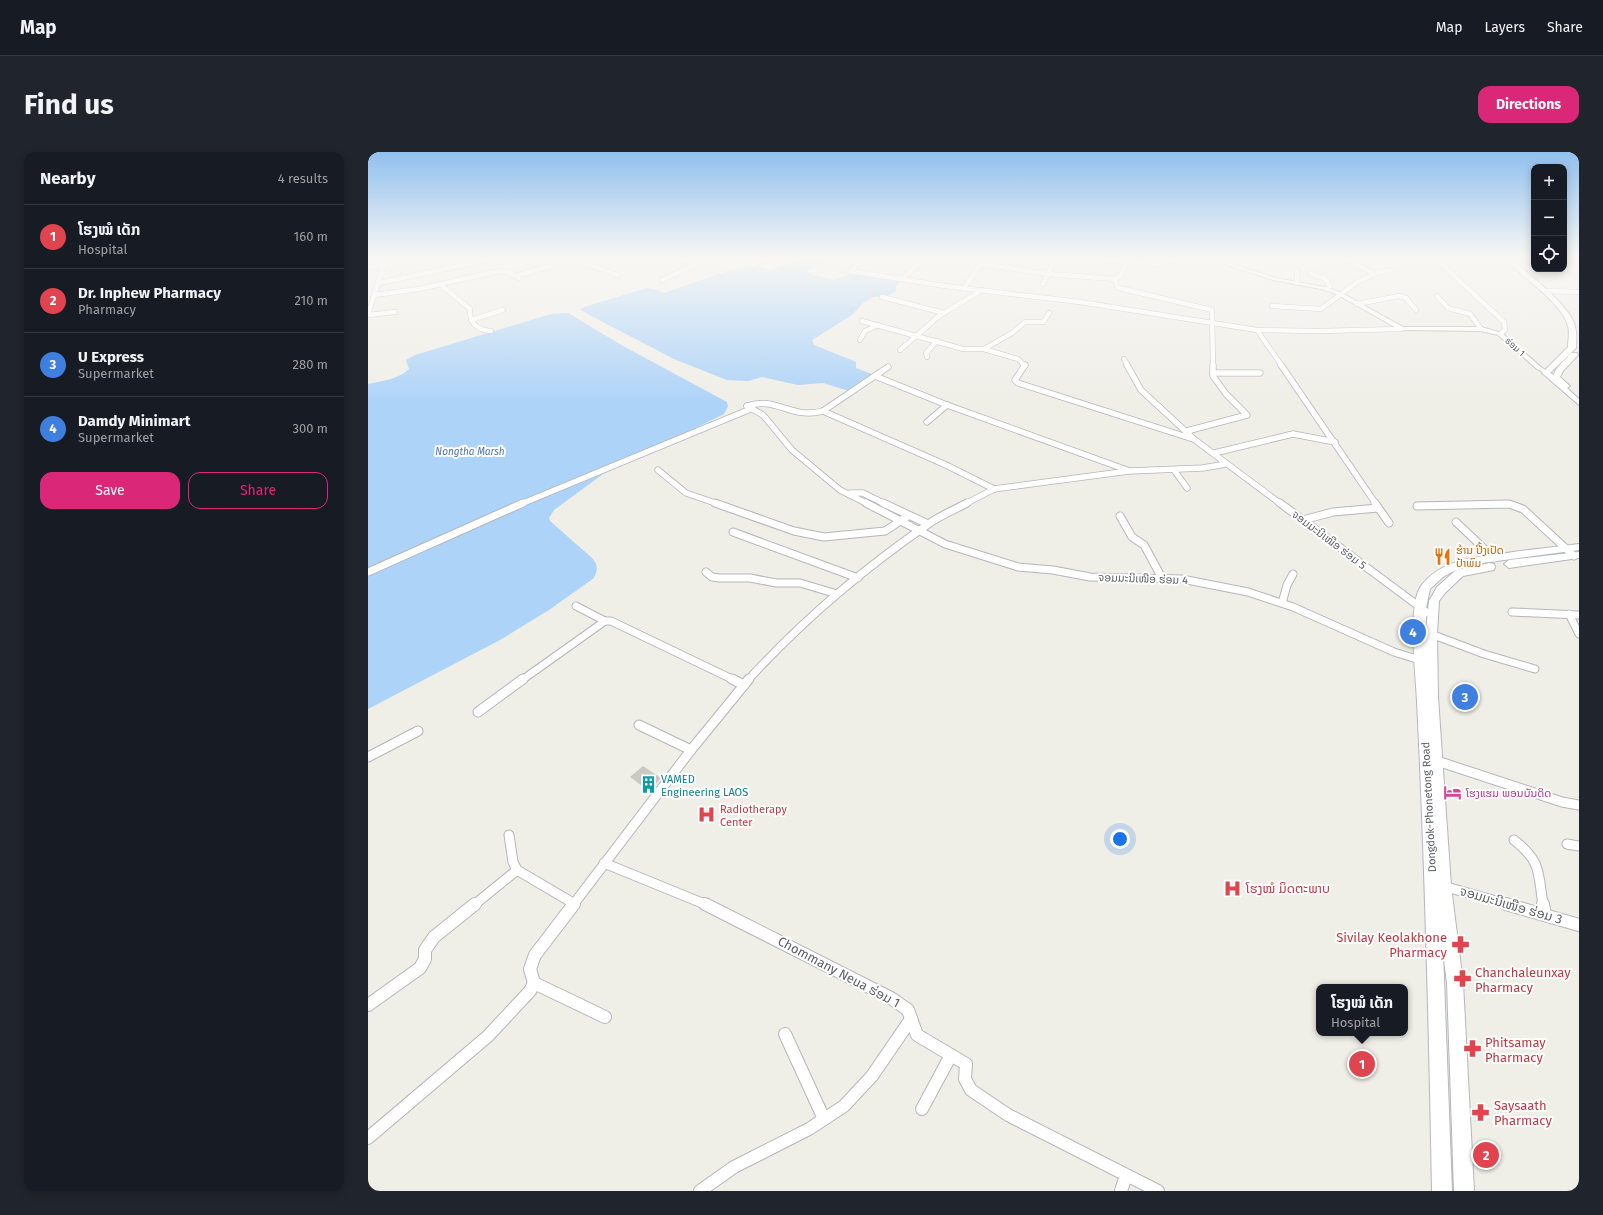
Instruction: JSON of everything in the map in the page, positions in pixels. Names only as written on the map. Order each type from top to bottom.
[{"type":"main road","points":[[1559,305],[1577,326],[1572,348],[1547,371],[1579,403]]},
{"type":"main road","points":[[1579,351],[1557,376],[1579,397]]},
{"type":"main road","name":"Dongdok-Phonetong Road","points":[[1464,1191],[1456,983],[1444,886],[1432,697],[1420,608],[1425,588],[1439,574],[1464,563],[1494,558],[1574,552]]},
{"type":"main road","name":"Dongdok-Phonetong Road","points":[[1442,1191],[1433,883],[1423,694],[1434,601],[1441,590],[1460,573],[1480,568],[1574,552]]},
{"type":"street","points":[[466,305],[470,309],[470,320]]},
{"type":"street","points":[[913,305],[944,313]]},
{"type":"street","points":[[900,350],[915,334],[953,305]]},
{"type":"street","points":[[1097,305],[1257,330],[1318,331],[1402,329]]},
{"type":"street","points":[[1187,431],[1247,414],[1226,394],[1213,373],[1210,309],[1195,305]]},
{"type":"street","points":[[1272,306],[1318,310],[1328,305]]},
{"type":"street","points":[[1360,305],[1402,329]]},
{"type":"street","points":[[1412,305],[1416,310]]},
{"type":"street","points":[[1446,305],[1448,308],[1470,314],[1481,329]]},
{"type":"street","points":[[1486,305],[1504,322],[1505,330],[1500,334]]},
{"type":"street","points":[[470,320],[503,310]]},
{"type":"street","points":[[368,315],[395,312]]},
{"type":"street","points":[[984,349],[1006,335],[1012,333],[1025,322],[1043,322],[1049,313]]},
{"type":"street","points":[[470,320],[482,329],[491,331]]},
{"type":"street","points":[[862,321],[964,348],[984,349],[1018,359],[1025,364],[1026,367],[1018,374],[1015,380],[1018,383],[1194,440]]},
{"type":"street","points":[[860,340],[865,331],[878,325]]},
{"type":"street","name":"ຮ່ອມ 1","points":[[1402,329],[1481,329],[1500,334],[1532,362],[1557,376]]},
{"type":"street","points":[[1257,330],[1389,523]]},
{"type":"street","points":[[927,358],[926,353],[937,341]]},
{"type":"street","points":[[1124,359],[1141,390],[1162,411],[1187,431],[1194,440]]},
{"type":"street","points":[[753,408],[747,406],[761,401],[805,416],[810,416],[823,411],[888,367]]},
{"type":"street","points":[[1213,373],[1260,372]]},
{"type":"street","points":[[875,376],[947,405],[1128,471]]},
{"type":"street","points":[[927,422],[947,405]]},
{"type":"street","points":[[368,572],[528,501],[753,408]]},
{"type":"street","name":"ຈອມມະນີເໜືອ ຮ່ອມ 4","points":[[753,408],[763,415],[792,450],[837,487],[945,544],[1018,567],[1053,570],[1090,577],[1128,579],[1162,578],[1205,582],[1248,592],[1282,603],[1394,652],[1426,661]]},
{"type":"street","points":[[823,411],[946,465],[994,489]]},
{"type":"street","points":[[1214,453],[1293,434],[1335,442]]},
{"type":"street","name":"ຈອມມະນີເໜືອ ຮ່ອມ 5","points":[[1194,440],[1214,453],[1226,464],[1432,616]]},
{"type":"street","points":[[605,1017],[534,983],[530,975],[530,969],[535,955],[573,903],[691,750],[744,685],[784,641],[837,594],[919,530],[994,489],[1128,471],[1174,470],[1226,464]]},
{"type":"street","points":[[658,470],[686,493],[764,519],[794,531],[812,535],[843,537],[880,532],[908,516]]},
{"type":"street","points":[[1174,470],[1187,488]]},
{"type":"street","points":[[848,493],[863,493],[908,516],[928,524]]},
{"type":"street","points":[[1417,506],[1509,504],[1523,509],[1574,552]]},
{"type":"street","points":[[1303,520],[1333,512],[1378,508]]},
{"type":"street","points":[[1120,516],[1132,537],[1144,545],[1162,578]]},
{"type":"street","points":[[1456,522],[1494,558]]},
{"type":"street","points":[[733,532],[858,578]]},
{"type":"street","points":[[706,572],[712,577],[719,578],[750,578],[776,583],[800,583],[837,594]]},
{"type":"street","points":[[1282,603],[1287,585],[1293,574]]},
{"type":"street","points":[[576,606],[605,621],[611,621],[744,685]]},
{"type":"street","points":[[1512,612],[1579,615]]},
{"type":"street","points":[[1569,614],[1579,634]]},
{"type":"street","points":[[478,712],[605,621]]},
{"type":"street","points":[[1431,634],[1484,654],[1536,669]]},
{"type":"street","points":[[639,724],[691,750]]},
{"type":"street","points":[[368,757],[418,731]]},
{"type":"street","points":[[1437,761],[1562,802],[1579,805]]},
{"type":"street","points":[[509,835],[513,862],[517,870],[573,903]]},
{"type":"street","points":[[1514,840],[1528,851],[1537,865],[1545,915]]},
{"type":"street","points":[[1568,844],[1579,846]]},
{"type":"street","name":"Chommany Neua ຮ່ອມ 1","points":[[604,863],[690,898],[739,921],[891,998],[908,1010],[913,1028],[917,1035],[966,1064],[965,1079],[971,1090],[1008,1115],[1158,1191]]},
{"type":"street","points":[[368,1005],[420,968],[425,959],[425,950],[439,932],[517,870]]},
{"type":"street","name":"ຈອມມະນີເໜືອ ຮ່ອມ 3","points":[[1444,886],[1579,925]]},
{"type":"street","points":[[368,1138],[488,1036],[530,991],[534,983]]},
{"type":"street","points":[[700,1191],[740,1162],[824,1119],[844,1106],[861,1088],[911,1019]]},
{"type":"street","points":[[784,1034],[824,1119]]},
{"type":"street","points":[[922,1109],[951,1055]]},
{"type":"street","points":[[1121,1191],[1126,1176]]},
{"type":"water","points":[[589,305],[861,305],[852,315],[812,340],[814,345],[856,362],[856,368],[872,374],[849,391],[823,383],[798,385],[762,377],[748,381],[727,380],[674,359],[580,310]]},
{"type":"water","name":"Nongtha Marsh","points":[[568,313],[623,346],[727,402],[728,406],[724,414],[603,474],[554,510],[549,518],[550,521],[594,560],[597,567],[594,578],[549,610],[500,640],[368,709],[368,384],[390,379],[405,372],[409,369],[406,360],[415,355],[551,314]]},
{"type":"building","name":"VAMED Engineering LAOS","points":[[643,766],[661,778],[649,791],[630,777]]},
{"type":"place","name":"ຮ້ານ ປີ້ງເປັດ ປ້າພົມ","points":[[1443,556]]},
{"type":"place","name":"Damdy Minimart","points":[[1413,632]]},
{"type":"place","name":"U Express","points":[[1465,697]]},
{"type":"place","name":"VAMED Engineering LAOS","points":[[648,785]]},
{"type":"place","name":"ໂຮງແຮມ ພອນບັນດິດ","points":[[1453,793]]},
{"type":"place","name":"Radiotherapy Center","points":[[707,815]]},
{"type":"place","name":"ໂຮງໝໍ ມິດຕະພາບ","points":[[1233,888]]},
{"type":"place","name":"Sivilay Keolakhone Pharmacy","points":[[1460,944]]},
{"type":"place","name":"Chanchaleunxay Pharmacy","points":[[1462,979]]},
{"type":"place","name":"Phitsamay Pharmacy","points":[[1472,1049]]},
{"type":"place","name":"ໂຮງໝໍ ເດັກ","points":[[1362,1064]]},
{"type":"place","name":"Saysaath Pharmacy","points":[[1481,1112]]},
{"type":"place","name":"Dr. Inphew Pharmacy","points":[[1486,1155]]}]
